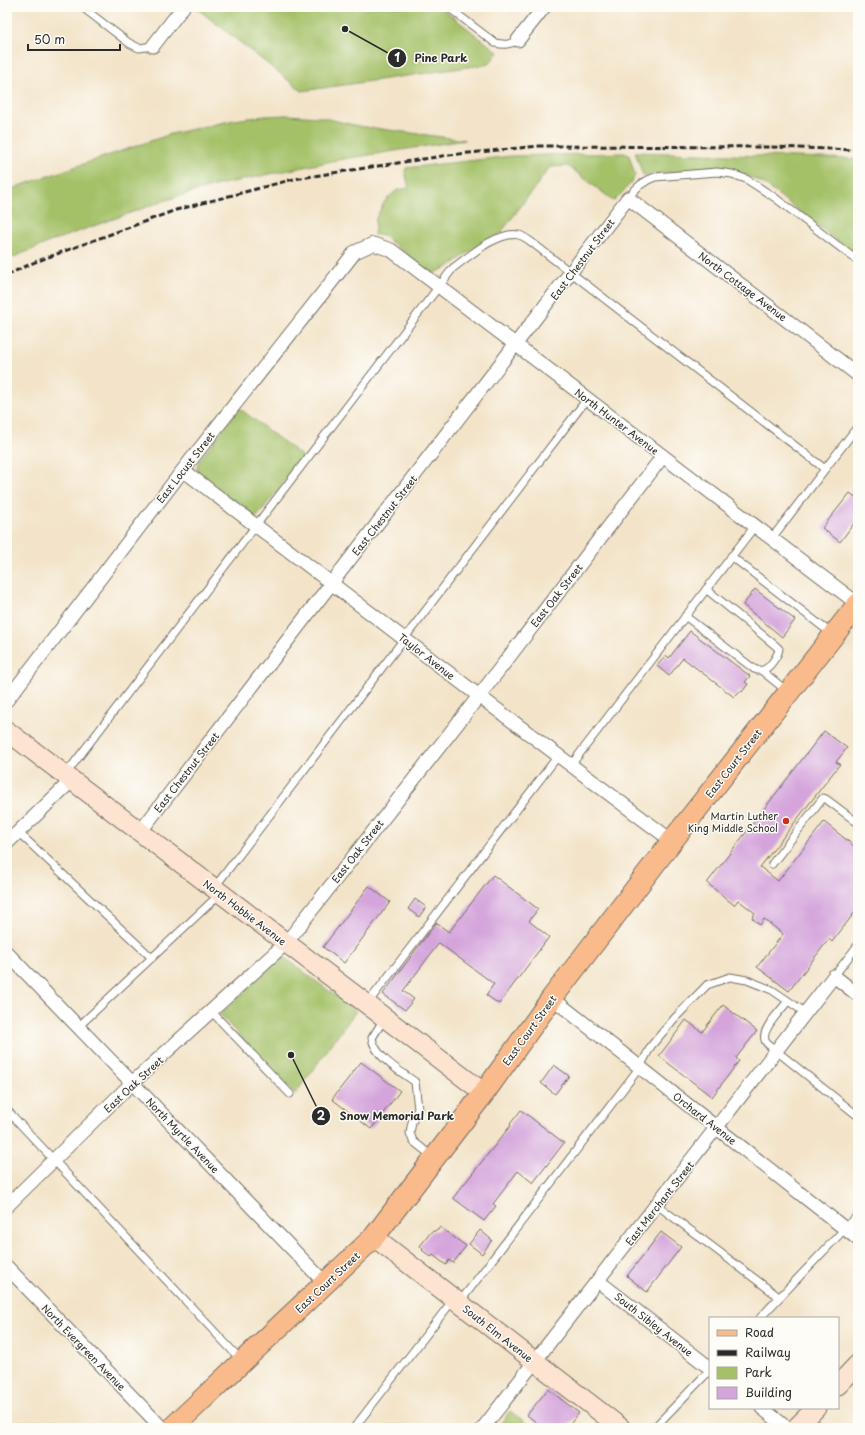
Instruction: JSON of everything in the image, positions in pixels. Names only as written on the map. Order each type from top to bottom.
[{"type":"main road","name":"East Court Street","points":[[172,1428],[374,1237],[484,1093],[552,998],[672,841],[858,604]]},
{"type":"main road","name":"North Hobbie Avenue","points":[[7,731],[484,1093]]},
{"type":"main road","name":"South Elm Avenue","points":[[374,1237],[535,1362],[614,1426]]},
{"type":"main road","points":[[839,1384],[858,1364]]},
{"type":"main road","points":[[796,1428],[815,1409]]},
{"type":"street","points":[[154,46],[184,7]]},
{"type":"street","points":[[518,40],[544,7]]},
{"type":"street","name":"East Chestnut Street","points":[[140,832],[628,198]]},
{"type":"street","name":"North Cottage Avenue","points":[[628,198],[858,374]]},
{"type":"street","name":"North Hunter Avenue","points":[[373,244],[391,250],[858,604]]},
{"type":"street","name":"East Locust Street","points":[[7,700],[183,470],[355,252],[373,244]]},
{"type":"street","name":"East Oak Street","points":[[7,1206],[132,1083],[286,943],[479,696],[663,456]]},
{"type":"street","name":"Taylor Avenue","points":[[183,470],[672,841]]},
{"type":"street","points":[[7,843],[68,778]]},
{"type":"street","name":"North Myrtle Avenue","points":[[7,952],[325,1283]]},
{"type":"street","points":[[834,976],[858,995]]},
{"type":"street","name":"East Merchant Street","points":[[483,1428],[718,1128],[834,976]]},
{"type":"street","name":"Orchard Avenue","points":[[552,998],[858,1239]]},
{"type":"street","name":"North Evergreen Avenue","points":[[7,1267],[162,1428]]},
{"type":"street","name":"South Sibley Avenue","points":[[598,1281],[709,1368]]},
{"type":"street","points":[[763,1409],[787,1428]]},
{"type":"lane","points":[[82,7],[129,43],[139,48],[154,46]]},
{"type":"lane","points":[[448,7],[495,43],[503,45],[512,44],[518,40]]},
{"type":"lane","points":[[628,198],[636,188],[646,180],[655,176],[717,172],[732,174],[746,179],[774,197],[858,261]]},
{"type":"lane","points":[[68,778],[256,525],[453,268],[492,240],[509,234],[520,235],[572,272],[825,469]]},
{"type":"lane","points":[[78,1027],[152,958],[217,891],[404,638],[587,398]]},
{"type":"lane","points":[[772,538],[858,426]]},
{"type":"lane","points":[[571,765],[755,526]]},
{"type":"lane","points":[[731,556],[834,635]]},
{"type":"lane","points":[[706,589],[779,649],[775,658],[766,669],[762,671]]},
{"type":"lane","points":[[686,616],[754,669],[762,671],[789,693]]},
{"type":"lane","points":[[367,1005],[558,756]]},
{"type":"lane","points":[[772,864],[823,798],[858,823]]},
{"type":"lane","points":[[18,832],[152,958]]},
{"type":"lane","points":[[834,976],[858,945]]},
{"type":"lane","points":[[354,1428],[640,1067],[651,1046],[674,1019],[707,985],[730,977],[747,980],[772,990],[806,1013]]},
{"type":"lane","points":[[788,1001],[770,1023],[764,1035],[765,1041],[858,1116]]},
{"type":"lane","points":[[211,1011],[290,1094]]},
{"type":"lane","points":[[385,1018],[372,1038],[373,1045],[383,1057],[415,1082],[418,1109],[412,1122],[410,1133],[414,1141],[434,1158]]},
{"type":"lane","points":[[7,1110],[242,1361]]},
{"type":"lane","points":[[657,1206],[779,1297]]},
{"type":"lane","points":[[761,1317],[858,1215]]},
{"type":"lane","points":[[654,1428],[709,1370]]},
{"type":"green space","points":[[195,7],[440,7],[498,52],[489,64],[302,91]]},
{"type":"green space","points":[[287,115],[320,117],[358,126],[465,140],[337,160],[218,185],[166,200],[52,241],[7,260],[7,191],[171,134],[234,120]]},
{"type":"green space","points":[[635,152],[858,159],[858,257],[763,183],[738,172],[720,168],[643,175]]},
{"type":"green space","points":[[624,153],[629,155],[635,175],[632,182],[614,201],[568,166],[550,167],[500,234],[485,240],[450,266],[432,274],[385,237],[380,234],[374,235],[376,218],[385,201],[397,190],[409,188],[405,171],[406,168],[512,156]]},
{"type":"green space","points":[[239,408],[303,457],[256,518],[201,477],[197,467],[199,461]]},
{"type":"green space","points":[[280,958],[285,958],[356,1011],[295,1094],[220,1015]]},
{"type":"green space","points":[[510,1411],[533,1428],[497,1428]]},
{"type":"building","points":[[850,493],[858,499],[858,518],[840,542],[822,528]]},
{"type":"building","points":[[755,589],[795,620],[782,637],[743,605]]},
{"type":"building","points":[[690,631],[750,676],[745,682],[748,684],[742,692],[740,691],[734,697],[683,658],[669,676],[657,666],[666,655],[669,658]]},
{"type":"building","points":[[824,731],[847,748],[836,762],[840,764],[760,867],[778,881],[824,822],[858,849],[858,908],[832,942],[829,939],[789,991],[757,967],[783,934],[764,919],[760,925],[752,918],[755,913],[738,900],[734,905],[707,883]]},
{"type":"building","points":[[493,875],[538,909],[529,921],[549,937],[499,1004],[486,995],[494,984],[439,943],[403,991],[414,999],[405,1010],[383,994],[436,923],[449,932]]},
{"type":"building","points":[[369,886],[390,902],[344,963],[323,947]]},
{"type":"building","points":[[415,899],[426,907],[419,917],[408,909]]},
{"type":"building","points":[[723,1005],[757,1031],[736,1058],[739,1061],[712,1097],[659,1056],[686,1020],[702,1032]]},
{"type":"building","points":[[361,1062],[400,1091],[371,1129],[332,1099]]},
{"type":"building","points":[[554,1065],[569,1076],[555,1094],[541,1083]]},
{"type":"building","points":[[521,1110],[564,1143],[533,1183],[518,1171],[493,1204],[496,1206],[484,1221],[453,1198],[511,1125],[510,1124]]},
{"type":"building","points":[[440,1227],[466,1246],[453,1263],[449,1260],[446,1265],[433,1255],[431,1257],[422,1250],[423,1249],[420,1246],[431,1232],[438,1230]]},
{"type":"building","points":[[480,1230],[492,1240],[482,1254],[469,1244]]},
{"type":"building","points":[[661,1232],[681,1247],[647,1292],[627,1276]]},
{"type":"building","points":[[548,1389],[579,1413],[567,1428],[543,1428],[527,1415]]},
{"type":"railway","points":[[7,275],[35,262],[176,210],[294,179],[449,155],[539,146],[772,147],[858,150]]},
{"type":"place","name":"Pine Park","points":[[345,29]]},
{"type":"place","name":"Martin Luther King Middle School","points":[[786,821]]},
{"type":"place","name":"Snow Memorial Park","points":[[291,1055]]}]
